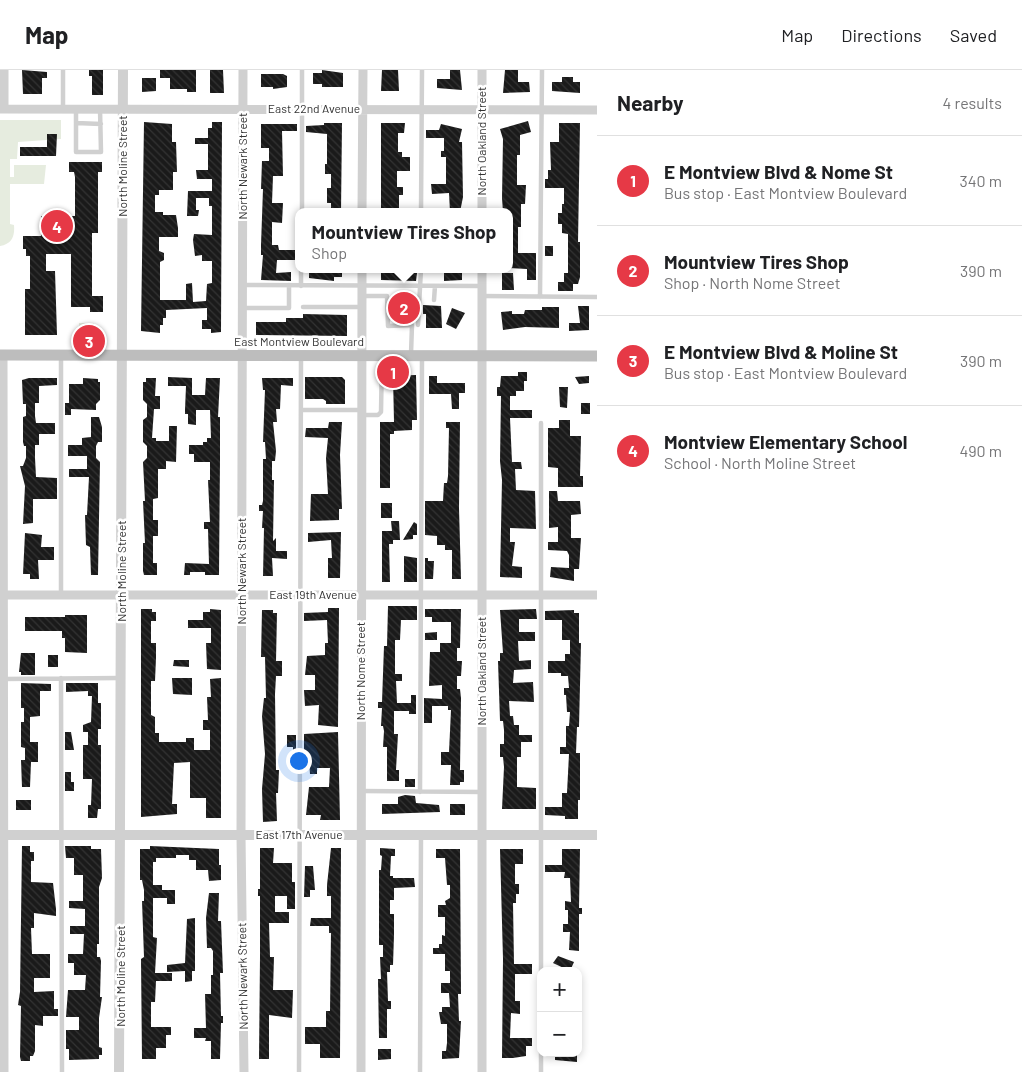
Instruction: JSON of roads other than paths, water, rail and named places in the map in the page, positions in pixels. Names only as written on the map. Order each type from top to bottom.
[{"type":"main road","name":"East Montview Boulevard","points":[[1,356],[597,356]]},
{"type":"street","points":[[2,109],[4,70]]},
{"type":"street","name":"North Moline Street","points":[[119,1072],[123,70]]},
{"type":"street","name":"North Newark Street","points":[[243,70],[241,835],[244,1072]]},
{"type":"street","points":[[362,70],[362,208]]},
{"type":"street","name":"North Oakland Street","points":[[482,70],[482,208]]},
{"type":"street","name":"East 22nd Avenue","points":[[2,109],[597,110]]},
{"type":"street","name":"North Nome Street","points":[[361,1072],[362,273]]},
{"type":"street","name":"North Oakland Street","points":[[482,273],[482,1072]]},
{"type":"street","points":[[1,356],[3,678],[1,835],[4,1072]]},
{"type":"street","name":"East 19th Avenue","points":[[2,594],[597,595]]},
{"type":"street","name":"East 17th Avenue","points":[[1,835],[597,835]]},
{"type":"lane","points":[[63,70],[63,109]]},
{"type":"lane","points":[[302,70],[302,208]]},
{"type":"lane","points":[[421,208],[422,70]]},
{"type":"lane","points":[[540,297],[542,70]]},
{"type":"lane","points":[[76,109],[76,152],[101,152],[100,109]]},
{"type":"lane","points":[[76,123],[101,124]]},
{"type":"lane","points":[[301,273],[301,286]]},
{"type":"lane","points":[[418,325],[421,273]]},
{"type":"lane","points":[[243,285],[482,286]]},
{"type":"lane","points":[[243,308],[290,308],[289,285]]},
{"type":"lane","points":[[434,300],[435,286]]},
{"type":"lane","points":[[362,296],[387,296],[388,326],[412,325],[416,356],[421,595],[420,792]]},
{"type":"lane","points":[[482,296],[597,297]]},
{"type":"lane","points":[[303,307],[362,307]]},
{"type":"lane","points":[[61,356],[61,594]]},
{"type":"lane","points":[[299,1072],[301,356]]},
{"type":"lane","points":[[301,410],[378,415],[381,412],[382,356]]},
{"type":"lane","points":[[541,423],[541,967]]},
{"type":"lane","points":[[3,678],[122,678]]},
{"type":"lane","points":[[61,678],[62,1072]]},
{"type":"lane","points":[[362,791],[482,792]]},
{"type":"lane","points":[[420,1072],[422,835]]},
{"type":"lane","points":[[541,1057],[541,1072]]},
{"type":"place","name":"Montview Elementary School","points":[[57,226]]},
{"type":"place","name":"Mountview Tires Shop","points":[[404,308]]},
{"type":"place","name":"E Montview Blvd & Moline St","points":[[89,341]]},
{"type":"place","name":"E Montview Blvd & Nome St","points":[[393,372]]}]
